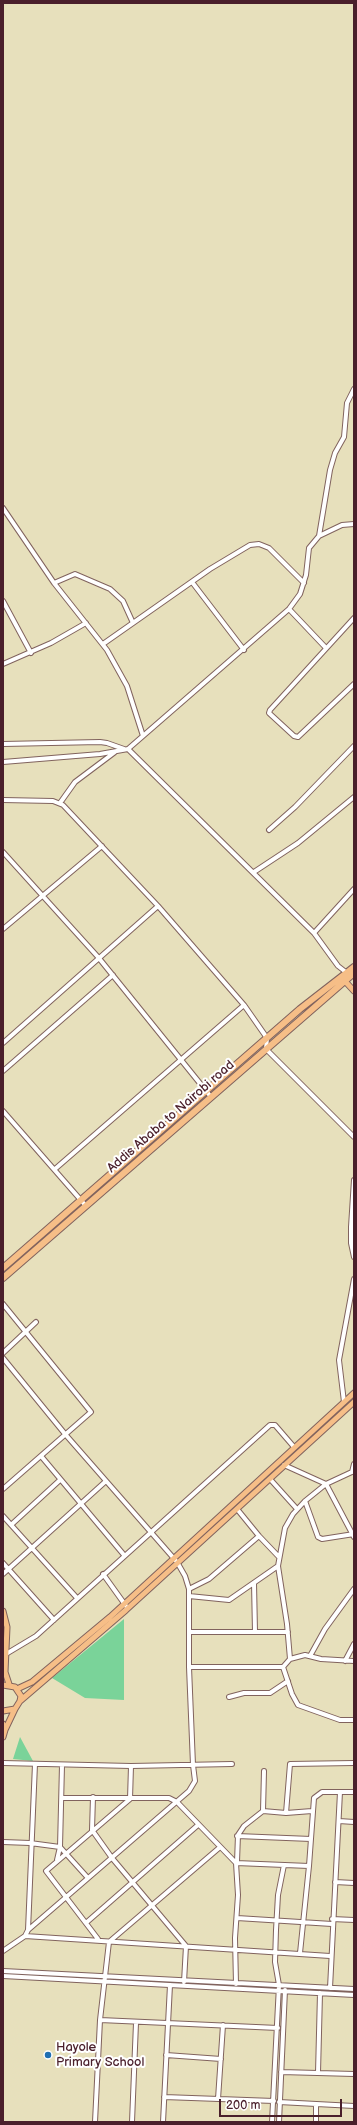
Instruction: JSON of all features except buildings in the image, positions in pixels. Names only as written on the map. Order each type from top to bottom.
[{"type":"highway","name":"Addis Ababa to Nairobi road","points":[[3,1268],[267,1038],[343,979],[351,976],[354,966]]},
{"type":"highway","name":"Addis Ababa to Nairobi road","points":[[3,1278],[266,1049],[343,979]]},
{"type":"main road","points":[[343,979],[354,991]]},
{"type":"main road","points":[[3,1738],[5,1730],[20,1701],[126,1610],[175,1560],[294,1447],[354,1393]]},
{"type":"main road","points":[[3,1611],[7,1627],[5,1672],[6,1684],[17,1689],[32,1682],[237,1509],[354,1402]]},
{"type":"main road","points":[[17,1689],[20,1701]]},
{"type":"main road","points":[[3,1711],[15,1709]]},
{"type":"main road","points":[[3,1724],[5,1730]]},
{"type":"street","points":[[319,536],[330,470],[335,453],[344,438],[347,403],[354,389]]},
{"type":"street","points":[[4,510],[54,583],[104,644],[127,686],[144,736]]},
{"type":"street","points":[[3,762],[126,749],[144,736],[289,609],[297,598],[304,583],[309,548],[319,536],[342,525],[354,524]]},
{"type":"street","points":[[104,644],[232,554],[250,545],[259,544],[276,554],[304,583]]},
{"type":"street","points":[[54,583],[63,577],[75,574],[93,581],[116,593],[129,610],[133,623]]},
{"type":"street","points":[[192,582],[244,650]]},
{"type":"street","points":[[3,601],[31,653]]},
{"type":"street","points":[[289,609],[326,648]]},
{"type":"street","points":[[354,618],[270,710],[270,714],[294,736],[298,737],[354,684]]},
{"type":"street","points":[[3,663],[31,653],[86,623]]},
{"type":"street","points":[[3,744],[100,742],[126,749],[254,872],[314,933],[338,966],[343,979]]},
{"type":"street","points":[[269,830],[295,807],[354,746]]},
{"type":"street","points":[[60,803],[76,782],[117,751]]},
{"type":"street","points":[[254,872],[298,844],[354,797]]},
{"type":"street","points":[[3,800],[60,803],[158,906],[244,1005],[267,1038],[266,1049],[354,1136]]},
{"type":"street","points":[[3,929],[102,846]]},
{"type":"street","points":[[3,852],[98,957],[211,1097]]},
{"type":"street","points":[[314,933],[354,889]]},
{"type":"street","points":[[3,1043],[98,957],[158,906]]},
{"type":"street","points":[[338,966],[351,976]]},
{"type":"street","points":[[3,1071],[113,975]]},
{"type":"street","points":[[56,1169],[180,1059],[244,1005]]},
{"type":"street","points":[[3,1111],[56,1169],[86,1206]]},
{"type":"street","points":[[354,1180],[351,1243],[354,1257]]},
{"type":"street","points":[[344,1402],[339,1360],[354,1279]]},
{"type":"street","points":[[3,1304],[90,1409],[89,1415],[65,1434],[3,1489]]},
{"type":"street","points":[[3,1353],[36,1322]]},
{"type":"street","points":[[3,1358],[65,1434],[175,1560],[185,1576],[189,1589],[189,1666],[195,1781],[193,1786],[177,1802],[28,1930],[25,1936],[3,1951]]},
{"type":"street","points":[[6,1654],[26,1644],[54,1620],[76,1598],[270,1425],[274,1425],[294,1447]]},
{"type":"street","points":[[40,1456],[124,1555]]},
{"type":"street","points":[[290,1659],[288,1632],[278,1566],[284,1528],[297,1509],[305,1501],[326,1484],[353,1472],[354,1464]]},
{"type":"street","points":[[284,1465],[326,1484],[354,1535],[322,1539],[318,1537],[305,1501]]},
{"type":"street","points":[[270,1479],[297,1509]]},
{"type":"street","points":[[11,1525],[60,1480]]},
{"type":"street","points":[[3,1574],[106,1481]]},
{"type":"street","points":[[237,1509],[259,1536],[279,1557]]},
{"type":"street","points":[[3,1516],[76,1598]]},
{"type":"street","points":[[189,1589],[209,1580],[259,1536]]},
{"type":"street","points":[[3,1563],[54,1620]]},
{"type":"street","points":[[189,1596],[229,1600],[278,1566]]},
{"type":"street","points":[[103,1574],[125,1604],[126,1610]]},
{"type":"street","points":[[254,1583],[255,1632]]},
{"type":"street","points":[[310,1656],[325,1629],[354,1589]]},
{"type":"street","points":[[189,1632],[288,1632]]},
{"type":"street","points":[[345,1661],[354,1644]]},
{"type":"street","points":[[189,1666],[283,1666],[295,1656],[310,1656],[354,1661]]},
{"type":"street","points":[[283,1666],[292,1694],[298,1705],[340,1720],[354,1720]]},
{"type":"street","points":[[229,1697],[244,1693],[270,1693],[288,1681]]},
{"type":"street","points":[[286,1813],[290,1764],[294,1762],[354,1763]]},
{"type":"street","points":[[3,1763],[132,1766],[232,1764]]},
{"type":"street","points":[[28,1930],[30,1843],[35,1764]]},
{"type":"street","points":[[56,1860],[60,1847],[62,1765]]},
{"type":"street","points":[[98,1939],[46,1871],[56,1860],[130,1799],[132,1766]]},
{"type":"street","points":[[263,1811],[264,1771]]},
{"type":"street","points":[[300,1953],[309,1866],[312,1811],[316,1795],[327,1791],[354,1792]]},
{"type":"street","points":[[330,1988],[330,1956],[340,1792]]},
{"type":"street","points":[[62,1798],[94,1797],[130,1799],[162,1797],[177,1802],[219,1848],[236,1863],[309,1866]]},
{"type":"street","points":[[94,1797],[92,1830],[112,1858],[186,1946],[184,1982]]},
{"type":"street","points":[[236,1984],[235,1949],[237,1918],[237,1836],[244,1826],[263,1811],[286,1813],[312,1811]]},
{"type":"street","points":[[339,1821],[354,1822]]},
{"type":"street","points":[[86,1922],[198,1825]]},
{"type":"street","points":[[237,1836],[311,1838]]},
{"type":"street","points":[[3,1842],[30,1843],[60,1847],[88,1878]]},
{"type":"street","points":[[95,2122],[100,2020],[103,1982],[109,1942],[219,1848]]},
{"type":"street","points":[[272,2122],[279,1991],[279,1985],[276,1977],[275,1951],[278,1895],[284,1864]]},
{"type":"street","points":[[335,1882],[354,1883]]},
{"type":"street","points":[[237,1918],[304,1922],[354,1920]]},
{"type":"street","points":[[25,1936],[98,1939],[109,1942],[275,1951],[330,1956]]},
{"type":"street","points":[[3,1971],[184,1982],[354,1989]]},
{"type":"street","points":[[3,1976],[170,1986],[354,1994]]},
{"type":"street","points":[[163,2122],[170,1981]]},
{"type":"street","points":[[279,2122],[286,1986]]},
{"type":"street","points":[[318,2073],[320,1993]]},
{"type":"street","points":[[100,2020],[136,2023],[278,2028]]},
{"type":"street","points":[[132,2122],[136,2023]]},
{"type":"street","points":[[218,2098],[223,2025]]},
{"type":"street","points":[[166,2055],[221,2059]]},
{"type":"street","points":[[281,2072],[354,2074]]},
{"type":"street","points":[[164,2097],[218,2098],[274,2102]]},
{"type":"street","points":[[280,2102],[354,2106]]},
{"type":"street","points":[[316,2104],[316,2122]]},
{"type":"green space","points":[[124,1619],[124,1700],[85,1698],[52,1678]]},
{"type":"green space","points":[[20,1737],[33,1761],[13,1759]]},
{"type":"place","name":"Hayole Primary School","points":[[48,2055]]}]
